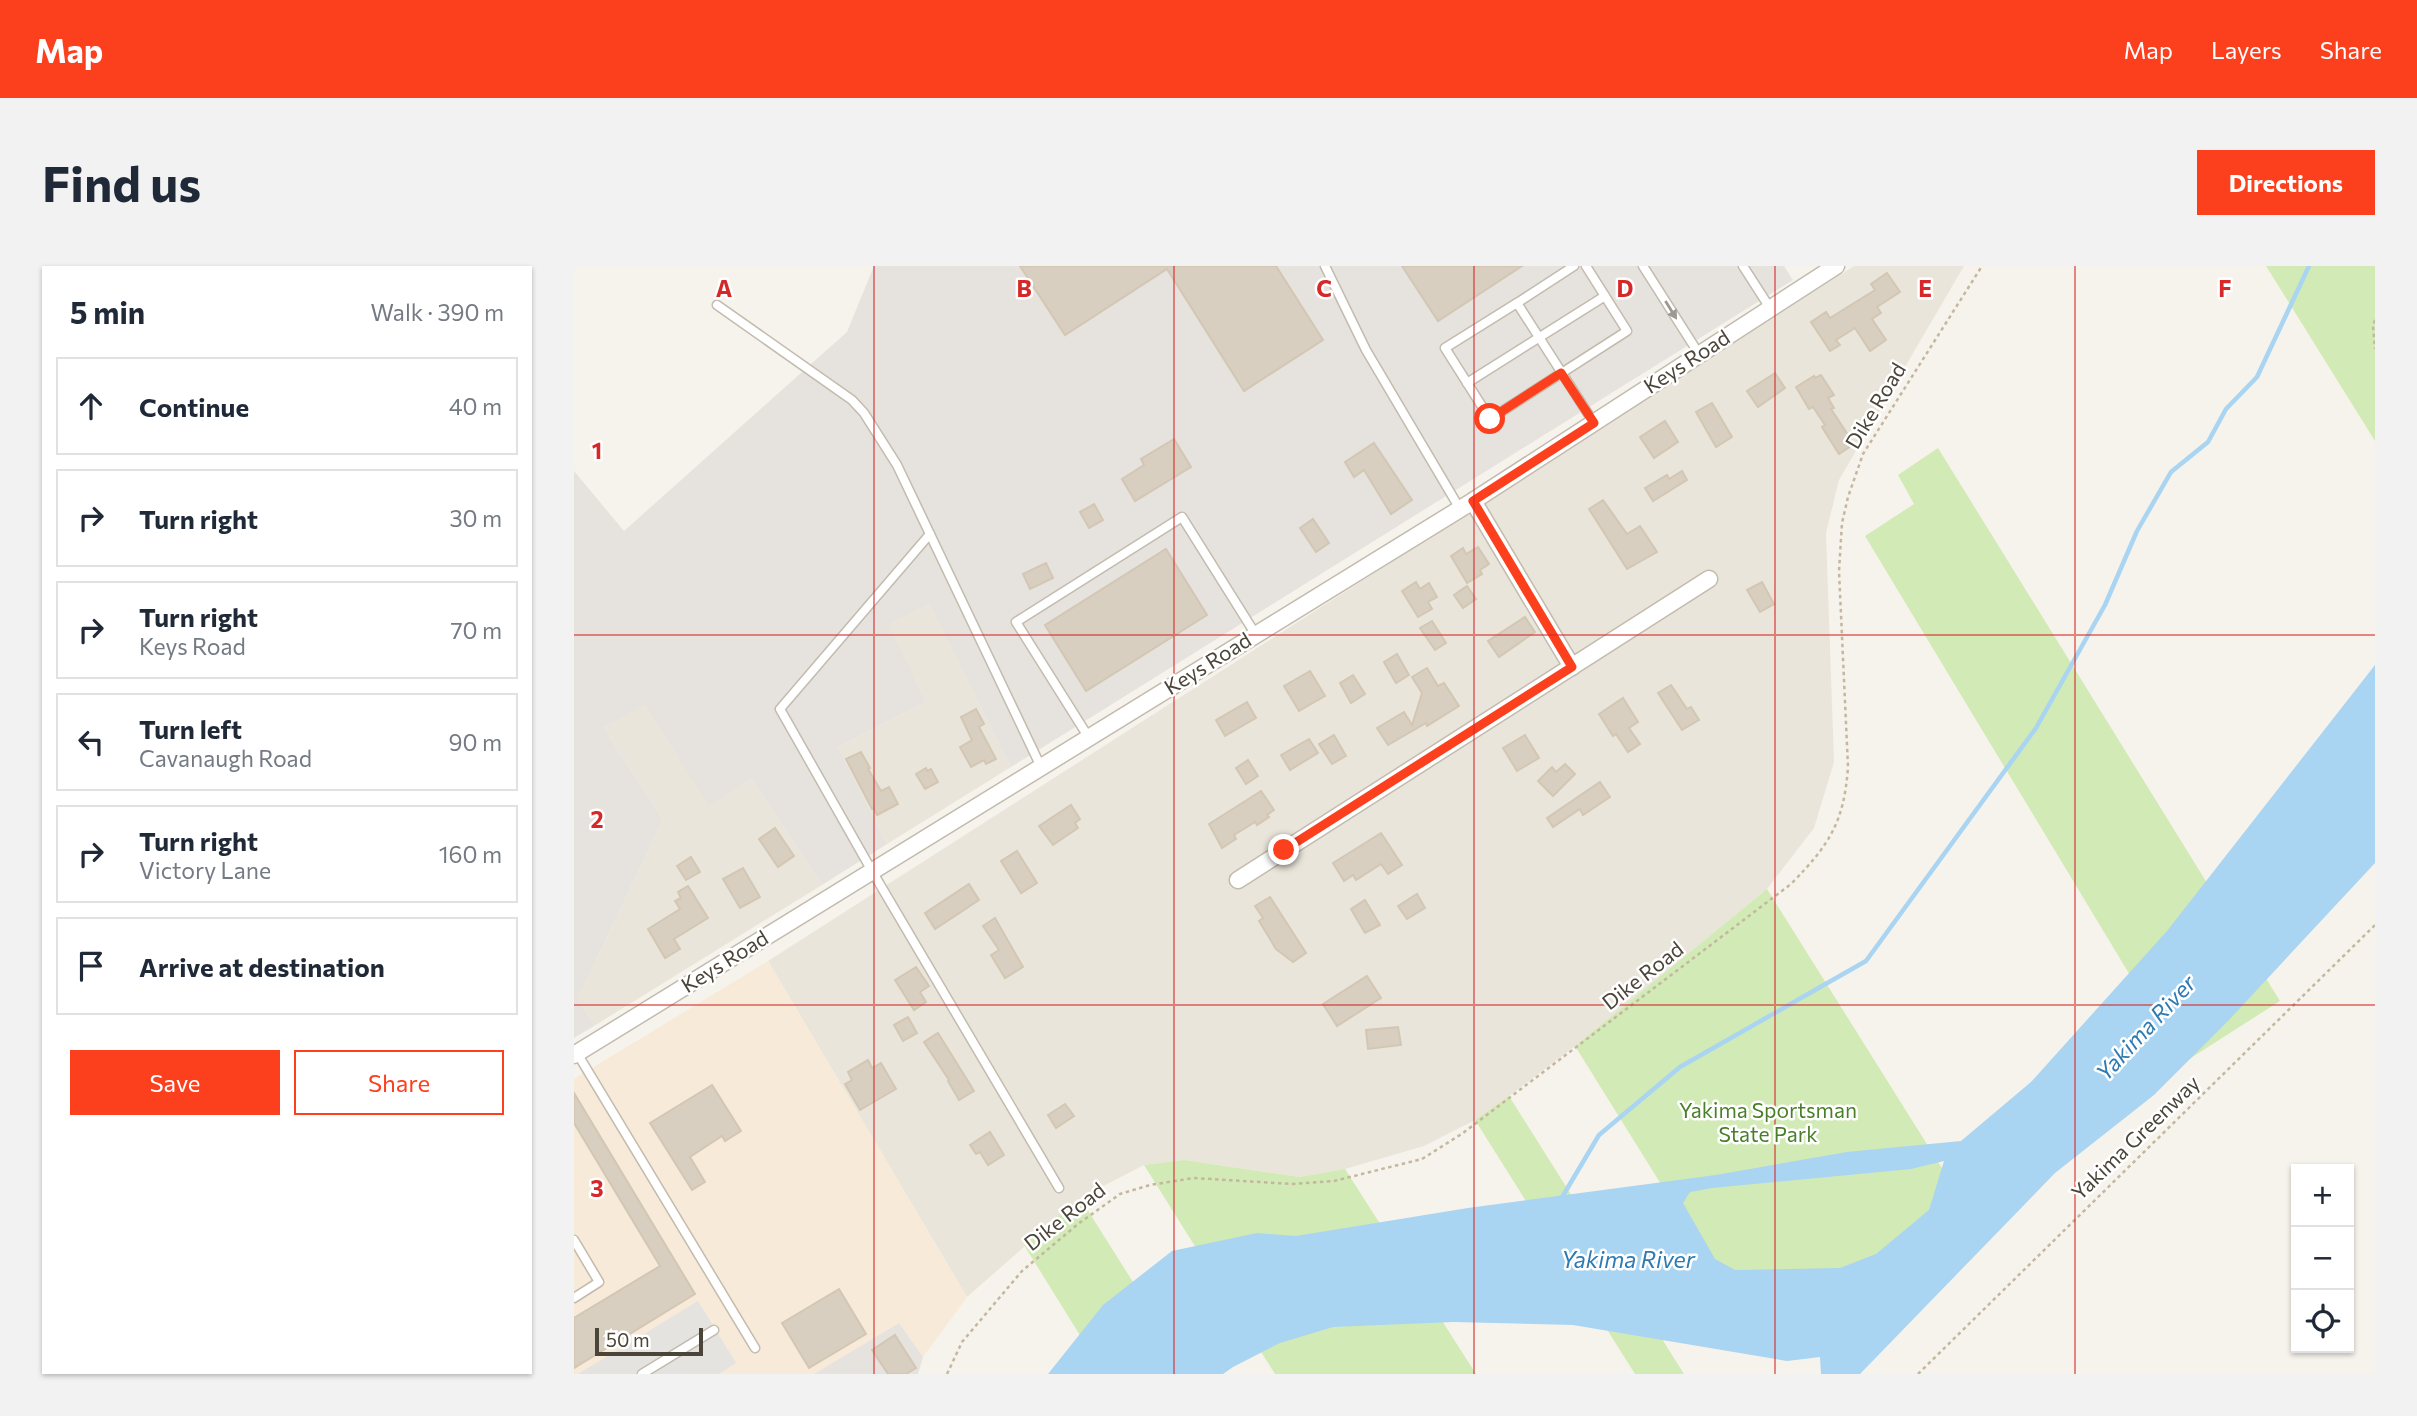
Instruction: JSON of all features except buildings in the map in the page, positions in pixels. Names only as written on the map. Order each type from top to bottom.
[{"type":"street","name":"Keys Road","points":[[575,1054],[1466,505],[1836,266]]},
{"type":"street","points":[[1466,505],[1572,667]]},
{"type":"street","points":[[1238,880],[1709,579]]},
{"type":"lane","points":[[1325,266],[1366,350],[1466,505]]},
{"type":"lane","points":[[1574,266],[1445,348],[1490,419],[1627,331],[1586,266]]},
{"type":"lane","points":[[1643,266],[1699,354]]},
{"type":"lane","points":[[1743,266],[1770,309]]},
{"type":"lane","points":[[1467,383],[1605,296]]},
{"type":"lane","points":[[1517,303],[1594,423]]},
{"type":"lane","points":[[717,306],[852,400],[864,413],[897,465],[1041,767]]},
{"type":"lane","points":[[1089,738],[1016,622],[1182,517],[1256,635]]},
{"type":"lane","points":[[930,534],[780,709],[1059,1188]]},
{"type":"lane","points":[[575,1054],[755,1348]]},
{"type":"lane","points":[[574,1240],[599,1282],[574,1298]]},
{"type":"lane","points":[[642,1374],[714,1330]]},
{"type":"path","name":"Dike Road","points":[[947,1374],[962,1342],[1022,1270],[1120,1194],[1150,1185],[1194,1178],[1292,1184],[1334,1181],[1422,1159],[1463,1133],[1791,884],[1816,858],[1840,820],[1846,794],[1848,767],[1839,571],[1842,523],[1848,497],[1863,454],[1982,266]]},
{"type":"path","points":[[2375,320],[2375,349]]},
{"type":"path","name":"Yakima Greenway","points":[[1918,1374],[2375,925]]},
{"type":"shaded area","points":[[874,266],[1784,266],[1793,280],[1011,767],[929,604],[888,625],[926,702],[838,747],[887,844],[822,885],[752,779],[709,806],[645,704],[604,728],[663,820],[578,998],[594,1026],[574,1038],[574,471],[624,531],[847,332]]},
{"type":"shaded area","points":[[1854,266],[1964,266],[1839,480],[1826,533],[1834,762],[1814,828],[1767,889],[1575,1046],[1475,1120],[1424,1146],[1345,1169],[1300,1177],[1184,1160],[1144,1165],[1080,1198],[967,1297],[768,961]]},
{"type":"shaded area","points":[[929,604],[1011,767],[887,844],[838,747],[926,702],[887,625]]},
{"type":"shaded area","points":[[645,703],[709,805],[752,779],[822,885],[594,1026],[578,998],[663,820],[604,728]]},
{"type":"shaded area","points":[[768,961],[967,1297],[923,1357],[899,1323],[814,1374],[574,1374],[574,1079]]},
{"type":"shaded area","points":[[698,1301],[736,1363],[719,1374],[578,1374]]},
{"type":"shaded area","points":[[899,1323],[923,1357],[918,1374],[814,1374]]},
{"type":"green space","points":[[2266,266],[2375,266],[2375,441]]},
{"type":"green space","points":[[1938,448],[2280,1001],[2183,1063],[1865,536],[1914,504],[1898,475]]},
{"type":"green space","name":"Yakima Sportsman State Park","points":[[1767,889],[1962,1200],[1753,1332],[1575,1046]]},
{"type":"green space","points":[[1509,1096],[1684,1374],[1635,1374],[1475,1120]]},
{"type":"green space","points":[[1184,1160],[1300,1177],[1345,1169],[1476,1374],[1275,1374],[1144,1165]]},
{"type":"green space","points":[[1080,1198],[1191,1374],[1104,1374],[1024,1245]]},
{"type":"water","name":"Yakima River","points":[[2375,665],[2375,863],[2227,1022],[2154,1095],[2055,1173],[1860,1374],[1821,1374],[1820,1357],[1787,1361],[1573,1325],[1453,1322],[1333,1327],[1280,1343],[1223,1374],[1048,1374],[1103,1305],[1172,1251],[1257,1233],[1296,1236],[1468,1208],[1716,1175],[1847,1152],[1961,1141],[2031,1082],[2167,931]],"holes":[[[1944,1161],[1929,1210],[1876,1254],[1840,1268],[1735,1270],[1715,1259],[1683,1203],[1690,1192],[1712,1188],[1911,1169]]]},
{"type":"waterway","points":[[1561,1199],[1599,1135],[1680,1067],[1866,961],[2036,728],[2105,605],[2137,531],[2171,472],[2208,442],[2226,409],[2257,377],[2309,266]]},
{"type":"route","points":[[1284,850],[1572,667],[1473,501],[1594,423],[1561,373],[1490,419]]}]
